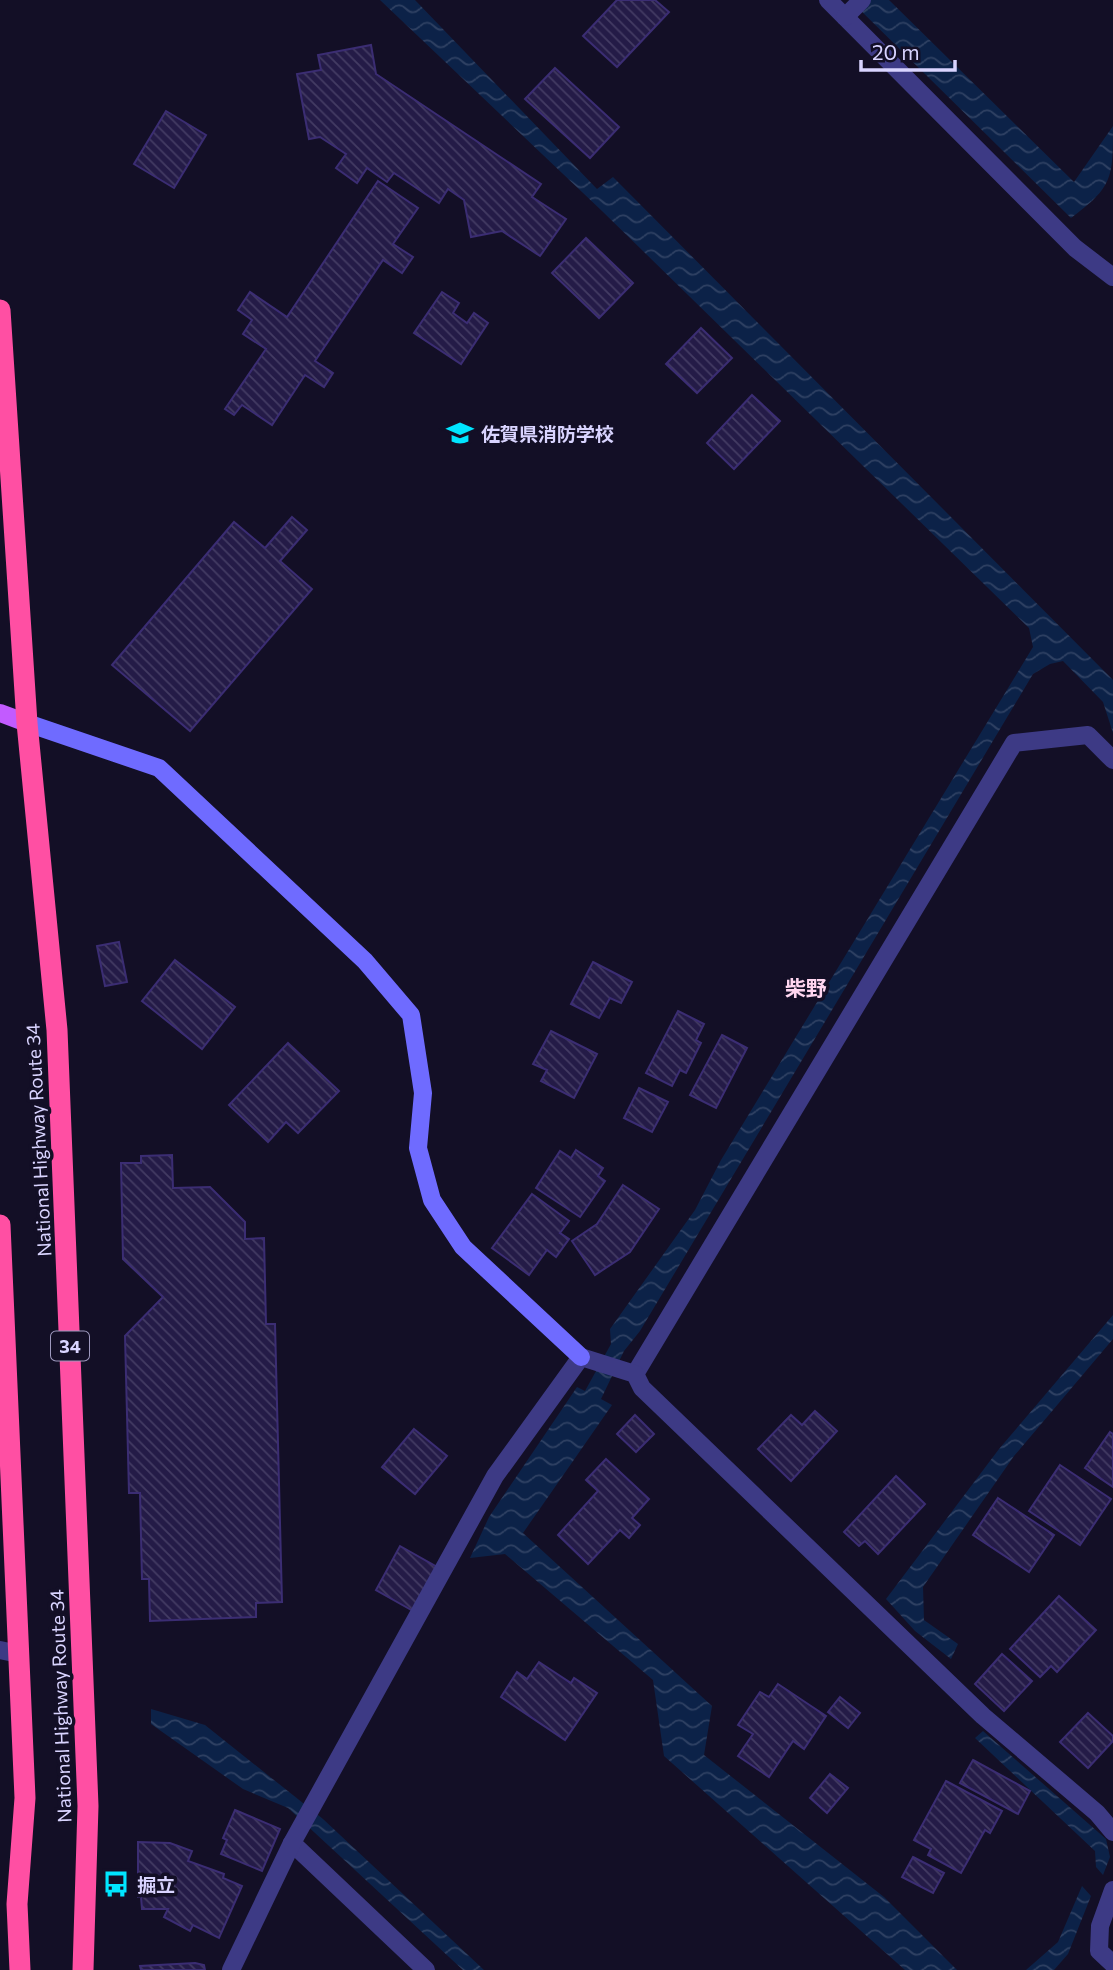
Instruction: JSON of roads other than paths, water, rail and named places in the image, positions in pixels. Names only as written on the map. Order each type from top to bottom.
[{"type":"highway","name":"National Highway Route 34","points":[[0,310],[27,723],[57,1030],[88,1806],[83,1970]]},
{"type":"highway","name":"National Highway Route 34","points":[[0,1225],[9,1652],[25,1798],[17,1904],[20,1970]]},
{"type":"main road","points":[[0,713],[27,723]]},
{"type":"street","points":[[828,0],[1075,248],[1113,277]]},
{"type":"street","points":[[845,17],[862,0]]},
{"type":"street","points":[[27,723],[159,768],[365,961],[411,1015],[423,1093],[418,1148],[432,1200],[463,1247],[587,1360],[627,1372],[983,1716],[1097,1812],[1113,1832]]},
{"type":"street","points":[[627,1372],[1014,743],[1088,735],[1113,760]]},
{"type":"street","points":[[231,1970],[295,1837],[495,1476],[587,1360]]},
{"type":"street","points":[[295,1837],[426,1970]]},
{"type":"street","points":[[1113,1890],[1100,1926],[1099,1951],[1113,1964]]},
{"type":"water","points":[[380,0],[415,0],[597,189],[613,177],[1113,680],[1113,733],[1103,702],[1063,661],[1050,664],[1033,674],[640,1331],[624,1351],[601,1399],[612,1405],[523,1533],[712,1706],[704,1755],[884,1897],[957,1970],[905,1970],[664,1756],[653,1680],[505,1554],[470,1558],[489,1517],[577,1387],[585,1391],[611,1344],[610,1329],[695,1210],[721,1160],[1033,647],[1029,628],[602,211]]},
{"type":"water","points":[[850,0],[889,0],[1074,182],[1113,126],[1111,170],[1103,189],[1071,218]]},
{"type":"water","points":[[1113,1315],[1113,1339],[1014,1456],[923,1587],[924,1620],[958,1644],[951,1659],[915,1631],[886,1599],[999,1449]]},
{"type":"water","points":[[151,1709],[205,1725],[323,1819],[484,1970],[463,1970],[288,1808],[243,1789],[151,1724]]},
{"type":"water","points":[[983,1731],[1106,1839],[1110,1857],[1103,1875],[1096,1867],[1095,1851],[975,1738]]},
{"type":"water","points":[[1082,1886],[1091,1896],[1068,1954],[1054,1970],[1026,1970],[1058,1942]]},
{"type":"place","name":"佐賀県消防学校","points":[[460,433]]},
{"type":"place","name":"掘立","points":[[116,1884]]},
{"type":"district","name":"柴野","points":[[806,987]]}]
